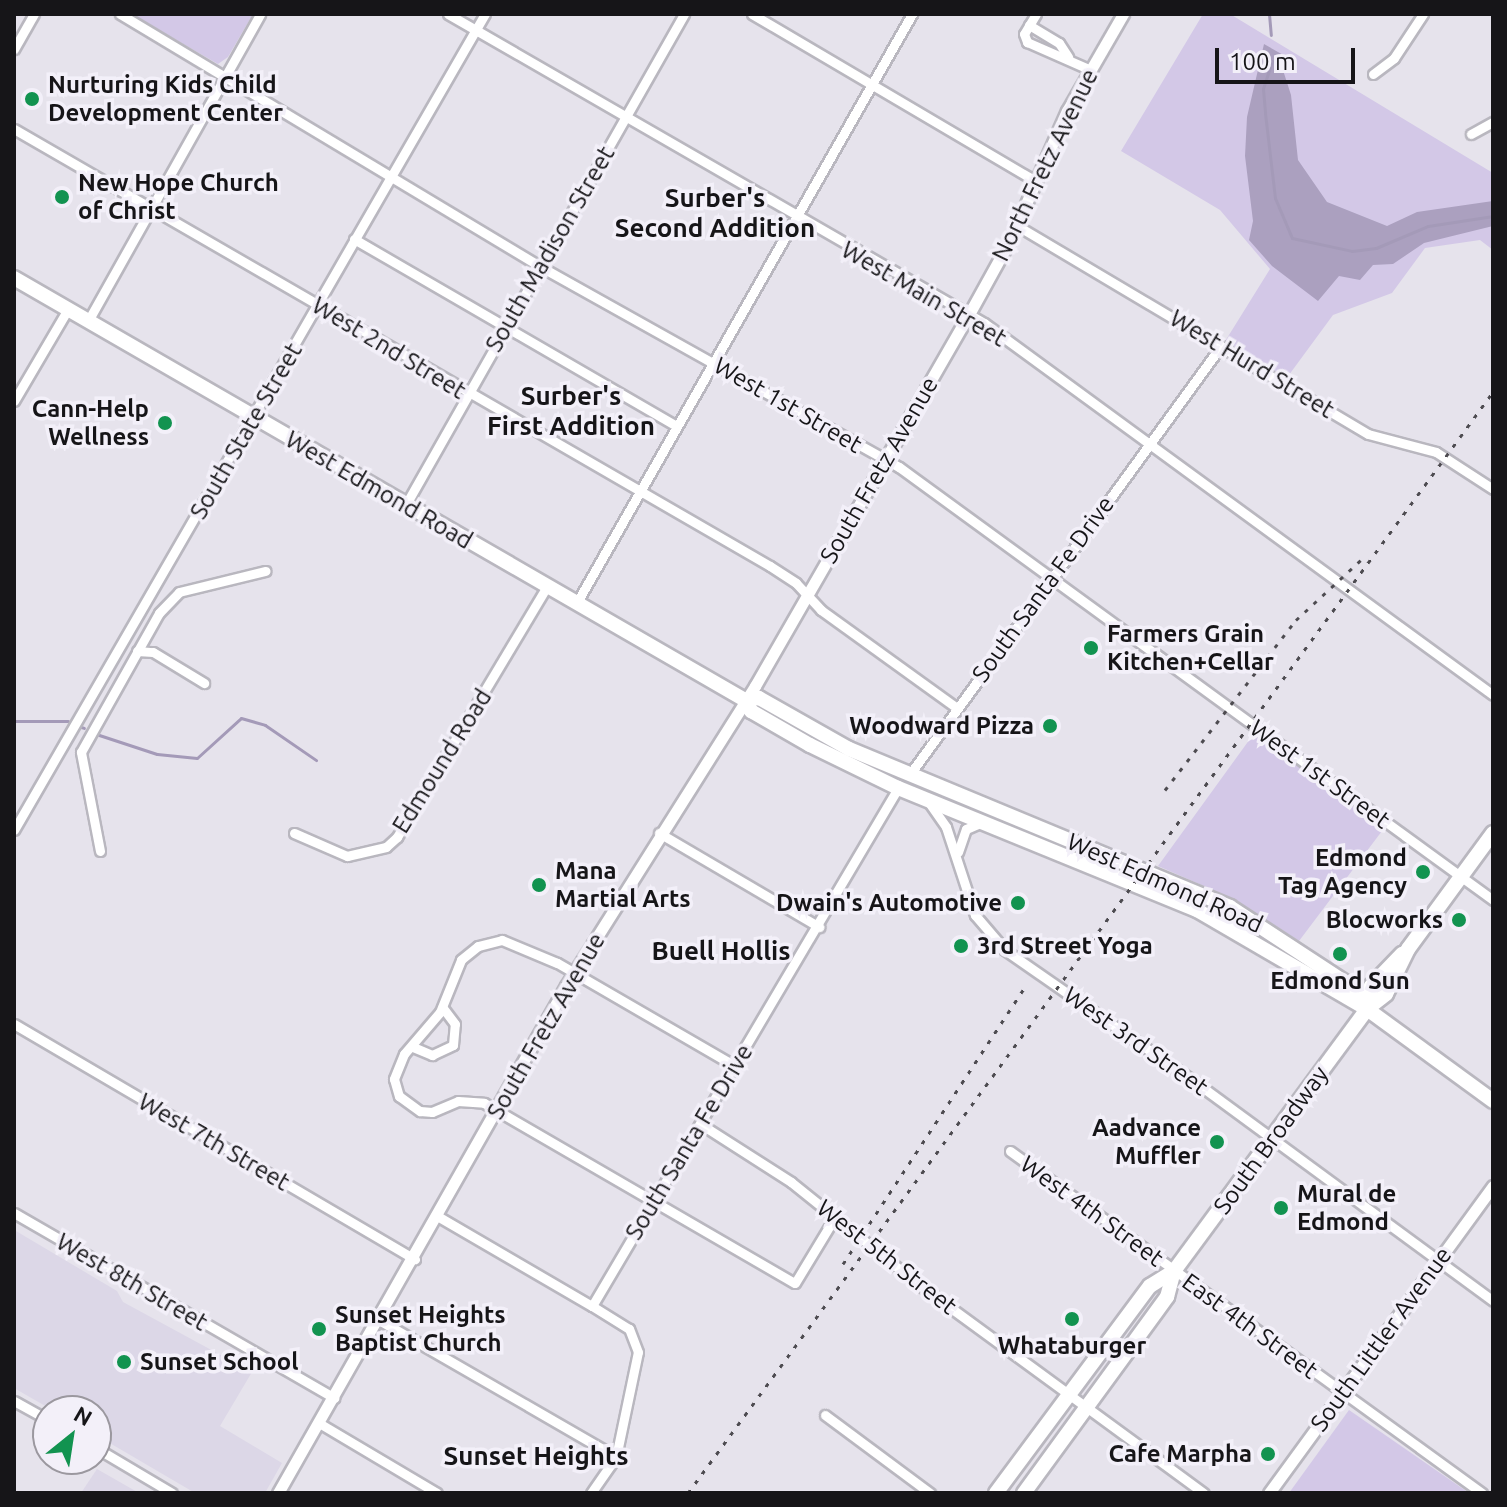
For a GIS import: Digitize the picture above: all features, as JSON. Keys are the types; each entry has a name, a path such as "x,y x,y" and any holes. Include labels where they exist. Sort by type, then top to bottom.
{"main road":[{"name":"West Edmond Road","path":"14,278 546,588 745,700 751,711 792,735 898,788 1197,910 1367,1009"},
{"name":"West Edmond Road","path":"745,700 759,698 849,749 1230,907 1354,988 1367,1009"},
{"name":"South Broadway","path":"996,1493 1150,1286 1174,1271 1367,1009 1386,994 1408,949 1493,833"},
{"path":"1367,1009 1493,1101"},
{"name":"South Broadway","path":"1024,1493 1167,1297 1174,1271"}],"street":[{"path":"14,49 34,14"},
{"name":"West 1st Street","path":"120,14 541,267 712,360 885,460 1051,577 1493,900"},
{"path":"88,321 260,14"},
{"name":"West Main Street","path":"448,14 794,218 968,316 1149,443 1493,695"},
{"name":"South State Street","path":"14,830 93,698 485,14"},
{"name":"South Madison Street","path":"405,506 684,14"},
{"path":"752,14 1034,180"},
{"path":"576,604 712,360 912,14"},
{"path":"1036,14 1029,25 1027,42 1068,57 1091,70"},
{"name":"North Fretz Avenue","path":"968,316 1016,225 1034,180 1123,14"},
{"path":"1373,74 1394,58 1423,14"},
{"path":"1029,25 1059,43 1068,57"},
{"path":"1471,134 1493,122"},
{"name":"West 2nd Street","path":"14,129 468,395 770,566 957,708"},
{"name":"West Hurd Street","path":"1016,225 1368,434 1436,452 1493,489"},
{"path":"354,239 675,425"},
{"path":"14,401 68,309"},
{"name":"South Fretz Avenue","path":"278,1493 415,1259 575,974 659,833 745,700 968,316"},
{"name":"South Santa Fe Drive","path":"910,774 1221,346"},
{"path":"100,851 80,761 84,744 137,651 179,592 265,571"},
{"name":"Edmound Road","path":"294,833 347,856 386,847 397,837 546,588"},
{"path":"137,651 153,652 204,683"},
{"path":"93,698 107,703"},
{"name":"South Santa Fe Drive","path":"592,1306 819,927 898,788"},
{"name":"West 3rd Street","path":"917,795 938,814 975,915 1005,950 1493,1301"},
{"path":"957,860 966,829 983,822"},
{"path":"659,833 819,927"},
{"path":"735,1066 514,942 488,942 461,960 442,1007 399,1062 394,1079 408,1107 432,1112 473,1099 497,1110 795,1283 835,1217"},
{"path":"413,1047 432,1055 453,1045 455,1024 442,1007"},
{"name":"West 7th Street","path":"14,1024 415,1259"},
{"name":"West 5th Street","path":"702,1125 754,1155 1204,1493"},
{"name":"West 4th Street","path":"1010,1151 1174,1271"},
{"name":"South Littler Avenue","path":"1269,1493 1493,1186"},
{"name":"West 8th Street","path":"14,1213 334,1398"},
{"path":"439,1217 629,1329 637,1343 616,1457 591,1493"},
{"name":"East 4th Street","path":"1174,1271 1482,1493"},
{"path":"379,1320 616,1457"},
{"path":"14,1401 32,1411"},
{"path":"825,1415 930,1493"},
{"path":"319,1423 437,1493"},
{"path":"112,1457 172,1493"}],"shaded area":[{"path":"131,14 253,14 228,57 218,64"},
{"path":"1203,14 1230,14 1493,173 1493,250 1480,240 1425,248 1392,293 1333,315 1286,379 1224,343 1270,269 1220,210 1121,151"},
{"path":"1264,44 1285,56 1282,67 1291,95 1298,160 1327,202 1387,226 1417,212 1493,201 1493,226 1424,243 1393,264 1373,265 1360,280 1339,276 1318,301 1272,266 1249,240 1253,221 1245,156 1247,117"},
{"path":"1255,732 1385,827 1299,941 1236,900 1158,866"},
{"name":"Sunset School","path":"16,1231 117,1291 123,1302 252,1372 220,1426 282,1463 265,1493 195,1493 112,1444 112,1395 32,1395 32,1398 14,1388"},
{"path":"1349,1410 1469,1493 1289,1493"},
{"path":"93,1475 108,1475 139,1493 81,1493"}],"waterway":[{"path":"1269,14 1271,35"},
{"path":"1272,61 1263,89 1265,113 1275,198 1292,238 1352,251 1376,248 1428,226 1493,216"},
{"path":"96,734 157,754 197,758 241,718 265,725 316,760"},
{"path":"14,721 68,721"}],"railway":[{"path":"688,1493 1493,392"},
{"path":"1165,790 1296,620 1364,557"},
{"path":"843,1264 1025,987"}],"place":[{"name":"Nurturing Kids Child Development Center","path":"32,99"},
{"name":"New Hope Church of Christ","path":"62,197"},
{"name":"Cann-Help Wellness","path":"165,423"},
{"name":"Farmers Grain Kitchen+Cellar","path":"1091,648"},
{"name":"Woodward Pizza","path":"1050,726"},
{"name":"Edmond Tag Agency","path":"1423,872"},
{"name":"Mana Martial Arts","path":"539,885"},
{"name":"Dwain's Automotive","path":"1018,903"},
{"name":"Blocworks","path":"1459,920"},
{"name":"3rd Street Yoga","path":"961,946"},
{"name":"Edmond Sun","path":"1340,954"},
{"name":"Aadvance Muffler","path":"1217,1142"},
{"name":"Mural de Edmond","path":"1281,1208"},
{"name":"Whataburger","path":"1072,1319"},
{"name":"Sunset Heights Baptist Church","path":"319,1329"},
{"name":"Sunset School","path":"124,1362"},
{"name":"Cafe Marpha","path":"1268,1454"}],"district":[{"name":"Surber's Second Addition","path":"715,213"},
{"name":"Surber's First Addition","path":"571,411"},
{"name":"Buell Hollis","path":"721,951"},
{"name":"Sunset Heights","path":"536,1456"}]}
